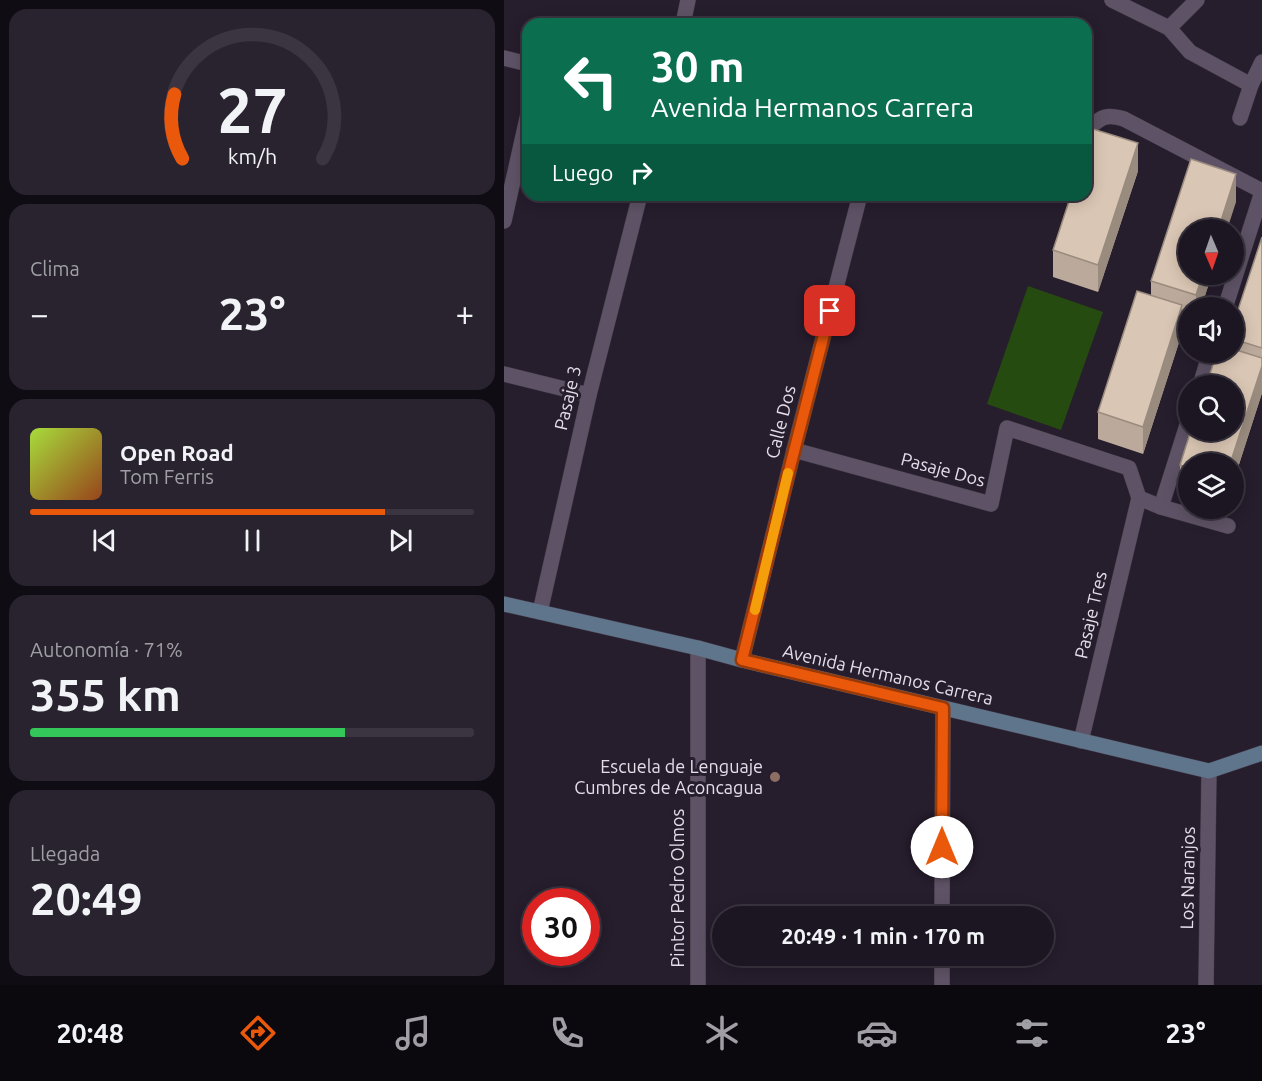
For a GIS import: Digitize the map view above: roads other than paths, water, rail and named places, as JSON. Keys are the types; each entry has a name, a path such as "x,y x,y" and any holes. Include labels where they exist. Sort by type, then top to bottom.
{"street":[{"path":"684,18 688,0"},
{"path":"1112,0 1169,28 1190,52 1251,86"},
{"path":"1169,28 1197,0"},
{"path":"504,58 522,62"},
{"path":"1240,118 1262,62"},
{"path":"1092,125 1103,117 1115,116 1124,119 1262,192 1229,297"},
{"path":"504,221 522,141"},
{"name":"Pasaje 3","path":"540,612 589,395 638,201"},
{"name":"Calle Dos","path":"742,660 858,201"},
{"path":"504,374 589,395"},
{"name":"Pasaje Dos","path":"794,450 991,504 1007,428 1129,468 1138,498"},
{"path":"1161,507 1182,441"},
{"path":"1138,498 1228,526"},
{"name":"Pasaje Tres","path":"1081,741 1138,498"},
{"name":"Avenida Hermanos Carrera","path":"504,604 698,648 1209,771"},
{"name":"Pintor Pedro Olmos","path":"698,648 698,985"},
{"path":"942,906 943,708"},
{"path":"1209,771 1262,753"},
{"name":"Los Naranjos","path":"1206,985 1209,771"},
{"path":"942,966 942,985"}],"place":[{"name":"Escuela de Lenguaje Cumbres de Aconcagua","path":"775,777"}]}
